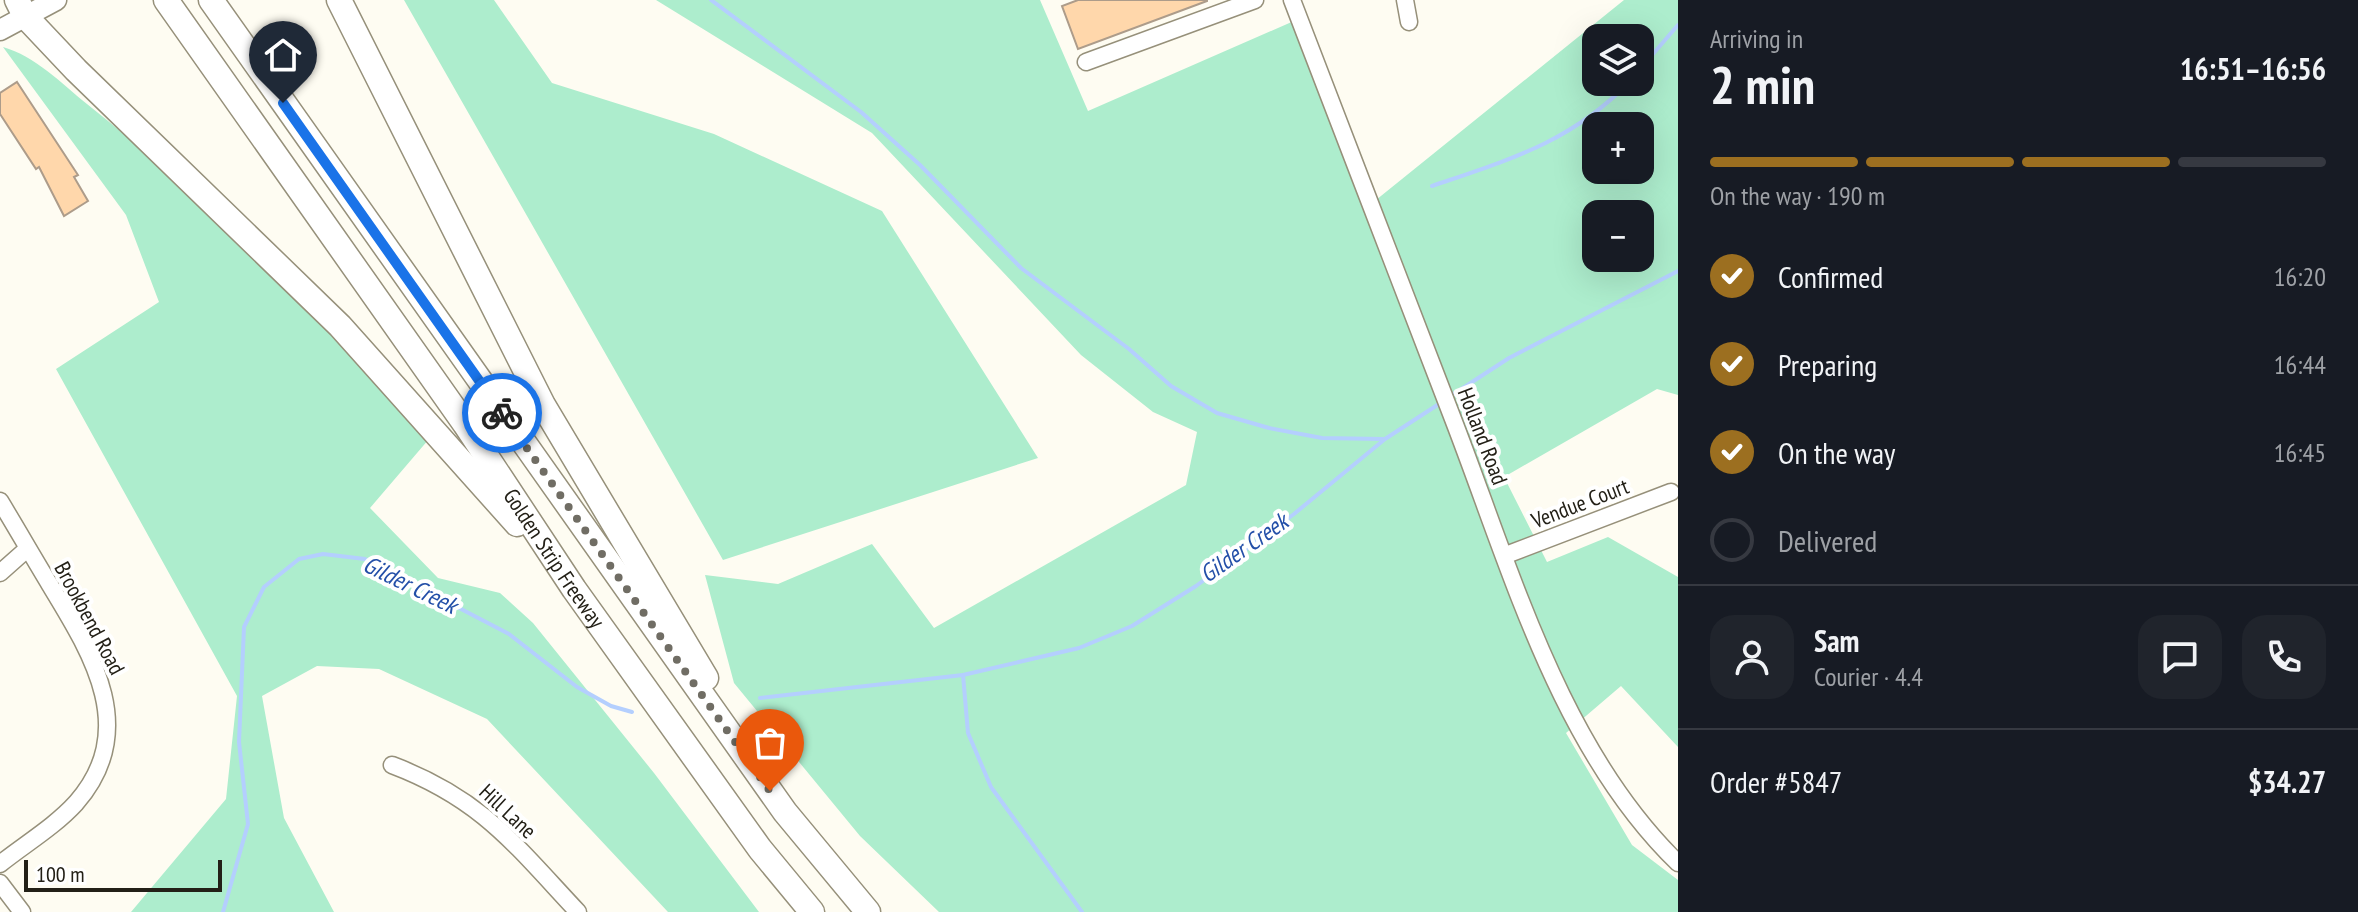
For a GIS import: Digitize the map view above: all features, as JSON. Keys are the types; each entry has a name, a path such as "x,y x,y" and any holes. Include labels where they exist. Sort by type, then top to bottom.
{"highway":[{"name":"Golden Strip Freeway","path":"166,0 465,424 574,589 760,849 812,912"},
{"name":"Golden Strip Freeway","path":"211,0 770,791 868,912"},
{"path":"339,0 543,405 694,655 770,791"},
{"path":"21,8 340,326 574,589"}],"main road":[{"path":"0,30 21,8 56,0"}],"street":[{"path":"1086,62 1255,0"},
{"name":"Holland Road","path":"1292,0 1506,555 1547,670 1587,743 1639,822 1678,863"},
{"path":"1405,0 1409,22"},
{"name":"Vendue Court","path":"1506,555 1671,492"},
{"name":"Brookbend Road","path":"0,501 95,668 106,703 106,740 97,771 75,803 0,864"},
{"path":"0,573 27,549"},
{"name":"Hill Lane","path":"392,765 441,785 485,814 578,912"},
{"path":"0,883 22,912"}],"green space":[{"path":"404,0 494,0 552,83 714,134 882,211 1038,458 723,560"},
{"path":"656,0 1040,0 1088,111 1303,17 1371,204 1582,34 1582,96 1654,96 1654,24 1594,24 1624,0 1678,0 1678,395 1657,389 1504,477 1547,562 1608,537 1678,577 1678,747 1621,686 1566,733 1632,845 1678,880 1678,912 939,912 860,836 734,683 705,575 778,584 872,544 934,628 1186,485 1197,432 1153,412 1081,355 872,133"},
{"path":"3,47 47,71 178,182 264,265 429,439 370,508 438,578 500,593 533,623 654,773 759,912 668,912 487,719 379,669 317,666 262,696 284,818 334,912 131,912 226,799 237,696 56,369 159,302 126,215"}],"building":[{"path":"1078,0 1207,1 1078,49 1062,6"},
{"path":"17,82 78,175 74,177 88,201 64,216 39,167 36,169 0,114 0,93"}],"waterway":[{"path":"711,0 861,112 920,165 1021,268 1129,349 1171,386 1217,413 1269,428 1322,438 1383,439"},
{"path":"1654,53 1678,25"},
{"path":"1432,186 1538,147 1585,120 1614,96"},
{"name":"Gilder Creek","path":"1449,397 1509,358 1678,271"},
{"name":"Gilder Creek","path":"760,698 963,675 1079,648 1132,626 1196,586 1294,514 1385,439 1442,402"},
{"name":"Gilder Creek","path":"223,912 248,824 239,742 244,627 264,587 299,559 323,554 365,559 509,634 577,687 611,706 632,712"},
{"path":"963,675 968,733 991,787 1082,912"}],"way so far":[{"path":"502,413 770,791"}],"route":[{"path":"283,103 502,413"}]}
